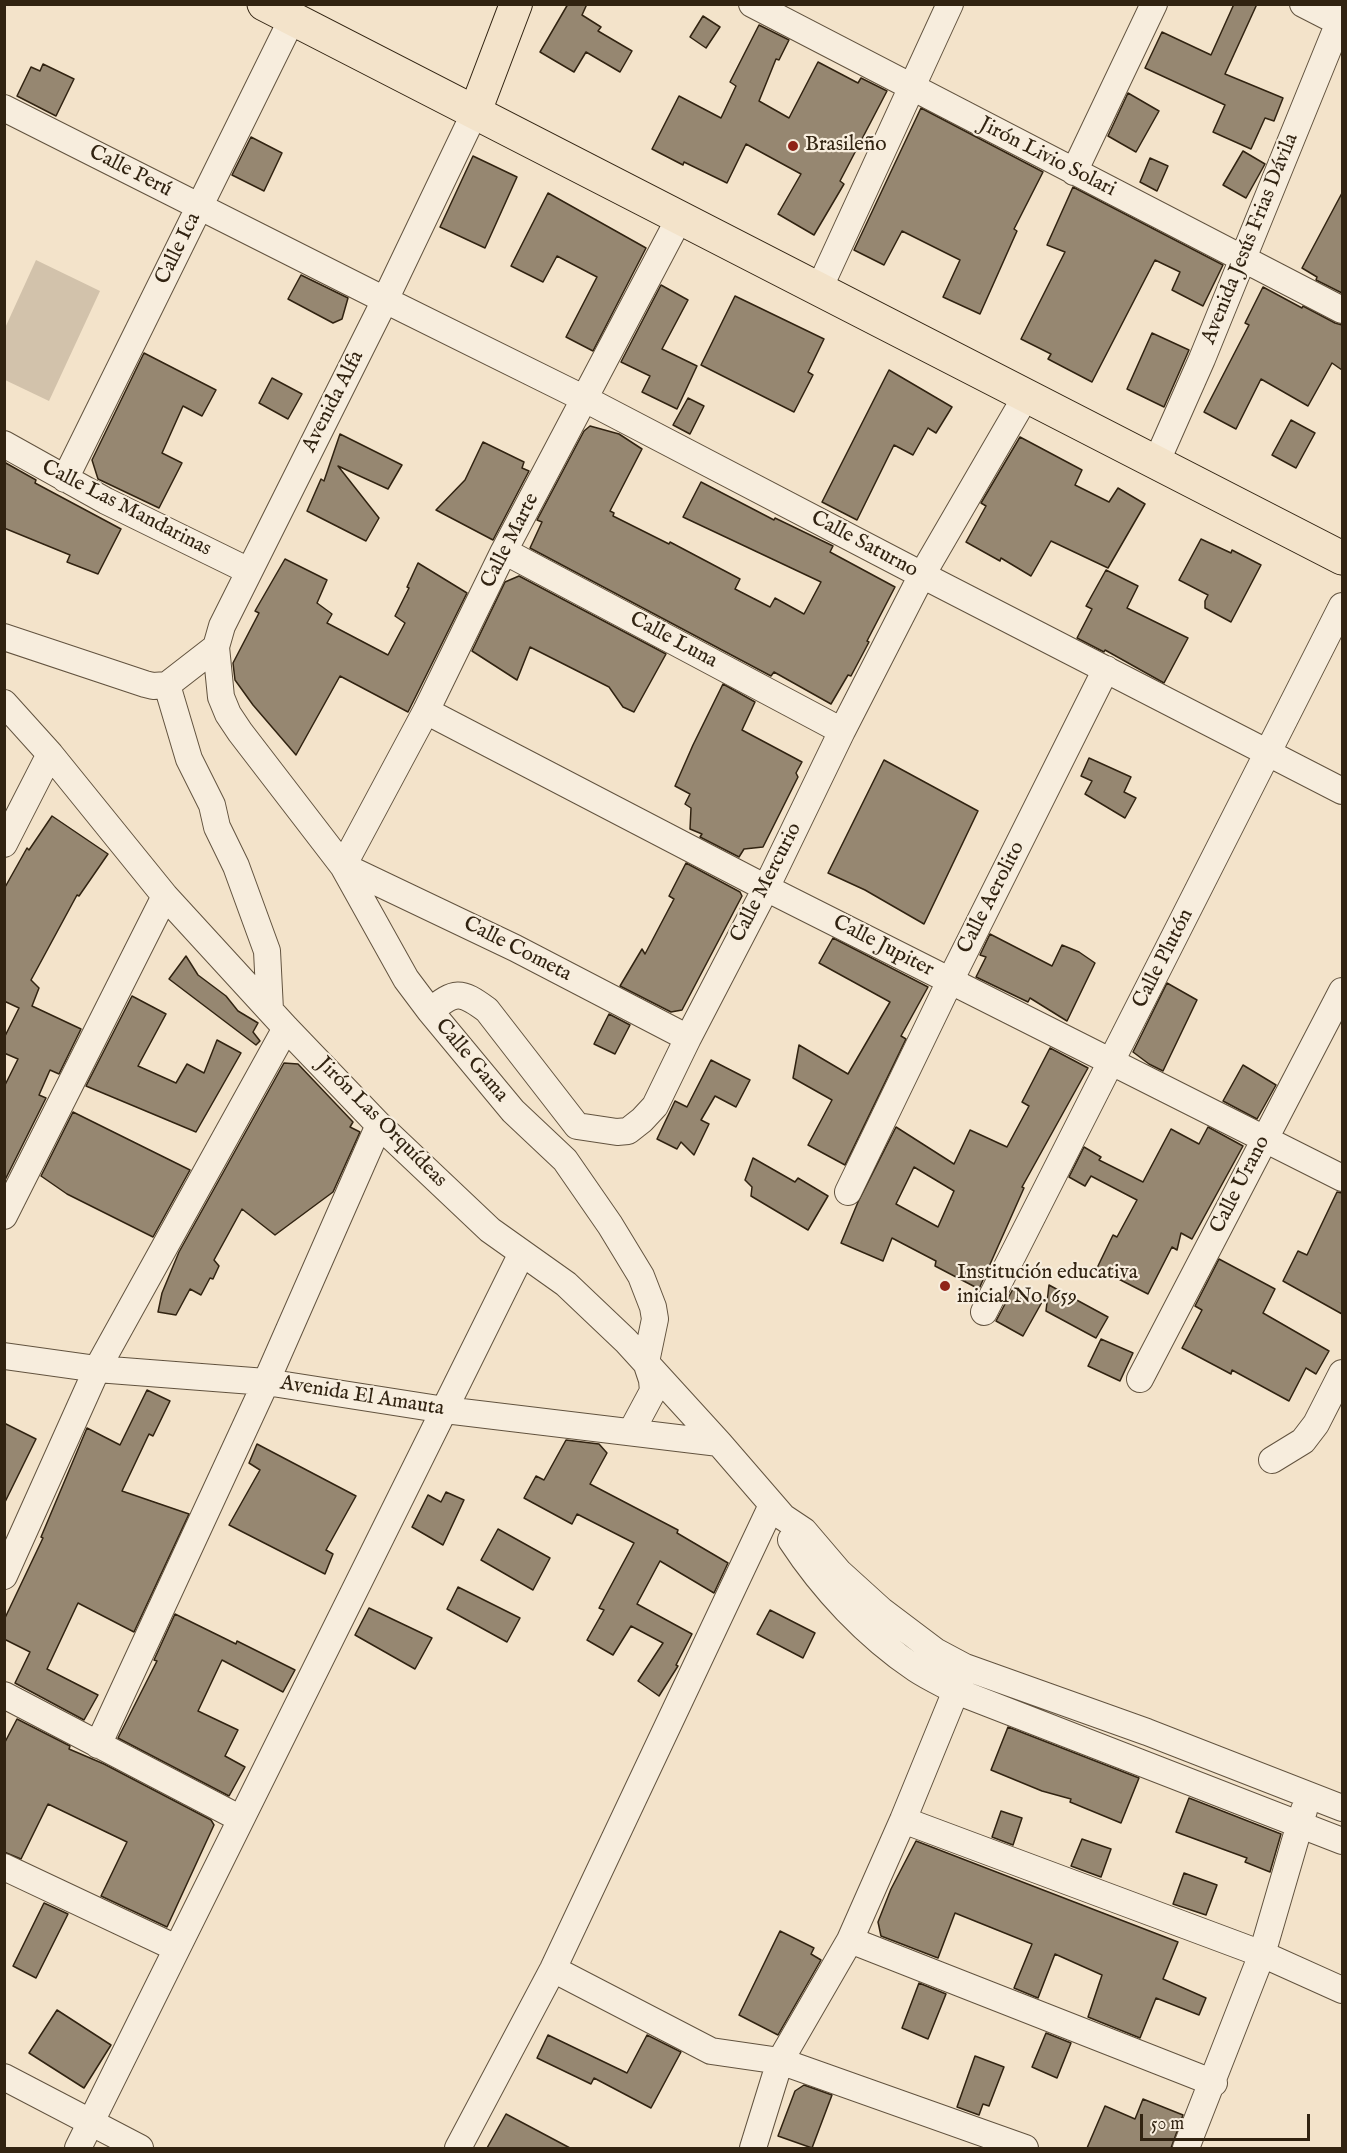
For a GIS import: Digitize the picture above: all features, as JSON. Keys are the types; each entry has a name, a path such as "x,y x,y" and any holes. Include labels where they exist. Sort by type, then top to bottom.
{"highway":[{"path":"278,12 1342,558"}],"main road":[{"path":"475,112 516,4"}],"street":[{"name":"Jirón Livio Solari","path":"753,4 1342,310"},
{"path":"819,289 950,4"},
{"path":"1074,172 1154,4"},
{"path":"1303,4 1342,20"},
{"name":"Calle Ica","path":"65,479 200,207 278,12"},
{"name":"Avenida Jesús Frias Dávila","path":"1156,463 1342,20"},
{"name":"Calle Perú","path":"4,108 385,300"},
{"name":"Avenida Alfa","path":"221,697 216,647 222,626 385,300 475,112"},
{"name":"Calle Marte","path":"343,866 426,711 504,551 680,217"},
{"name":"Calle Saturno","path":"385,300 585,399 1342,791"},
{"name":"Calle Mercurio","path":"430,1011 449,996 462,996 474,1000 487,1010 577,1126 617,1132 628,1131 642,1120 655,1106 922,575 1026,396"},
{"name":"Calle Las Mandarinas","path":"4,444 65,479 249,572"},
{"name":"Calle Luna","path":"504,551 842,731"},
{"name":"Calle Plutón","path":"984,1312 1342,606"},
{"path":"4,637 153,686 168,685 216,647"},
{"name":"Calle Aerolito","path":"848,1192 950,981 1106,669"},
{"path":"4,1576 97,1369 278,1019 267,951 236,867 217,827 212,806 189,759 168,685"},
{"name":"Calle Gama","path":"221,697 228,714 240,732 343,866 406,979 513,1111 565,1160 641,1276 653,1307 655,1319 646,1362 653,1391 631,1432"},
{"name":"Jirón Las Orquídeas","path":"4,703 50,754 165,896 379,1125 490,1230 566,1284 646,1362 778,1511"},
{"name":"Calle Jupiter","path":"426,711 766,888 1342,1178"},
{"path":"4,844 50,754"},
{"name":"Calle Cometa","path":"343,866 515,948 688,1038"},
{"path":"4,1216 165,896"},
{"name":"Calle Urano","path":"1140,1379 1342,991"},
{"path":"98,1745 266,1382 379,1125"},
{"path":"78,2148 522,1253"},
{"name":"Avenida El Amauta","path":"4,1356 97,1369 266,1382 445,1410 719,1443"},
{"path":"1272,1460 1303,1441 1316,1424 1342,1373"},
{"path":"778,1511 804,1531 839,1572 882,1611 935,1651 965,1667 1136,1728 1342,1808"},
{"path":"778,1511 790,1539 798,1550 861,1625 918,1671 956,1691 1342,1841"},
{"path":"458,2148 553,1969 778,1511"},
{"path":"753,2148 780,2061 850,1940 903,1820 965,1667"},
{"path":"4,1695 241,1820"},
{"path":"1186,2148 1214,2083 1262,1954 1301,1825 1307,1795"},
{"path":"903,1820 1262,1954 1342,1990"},
{"path":"4,1867 176,1948"},
{"path":"850,1940 1214,2083"},
{"path":"553,1969 711,2051 780,2061 1025,2148"},
{"path":"4,2077 140,2148"}],"shaded area":[{"path":"36,260 100,291 49,401 5,380 5,328"}],"building":[{"path":"568,4 587,4 582,15 601,27 598,31 632,51 620,72 586,52 574,72 540,52"},
{"path":"1234,4 1257,4 1225,74 1283,98 1274,121 1265,118 1251,149 1213,132 1225,105 1145,68 1162,32 1211,55"},
{"path":"703,16 720,27 706,48 690,37"},
{"path":"759,25 789,40 779,60 776,59 759,101 789,118 818,62 858,83 861,78 887,91 840,181 844,184 814,235 778,214 801,174 746,144 727,183 652,149 679,96 721,118 736,86 730,82"},
{"path":"43,64 74,79 56,116 17,96 31,67 40,71"},
{"path":"1128,93 1159,111 1136,152 1108,136"},
{"path":"921,108 1043,172 1014,229 1017,231 980,314 943,297 960,260 902,231 884,265 854,250"},
{"path":"251,137 282,153 264,191 232,175"},
{"path":"1243,151 1265,164 1246,198 1223,185"},
{"path":"473,156 517,177 485,248 440,227"},
{"path":"1150,158 1168,166 1157,191 1140,182"},
{"path":"1073,187 1223,265 1203,306 1172,290 1180,272 1155,260 1092,382 1048,359 1051,354 1021,339 1065,252 1047,245"},
{"path":"548,193 646,248 593,351 566,337 597,277 557,256 543,282 511,266"},
{"path":"1342,193 1342,293 1316,280 1317,277 1302,268"},
{"path":"301,275 348,298 342,319 333,323 288,299"},
{"path":"661,285 688,300 662,349 697,366 677,409 642,392 650,376 621,362"},
{"path":"1263,287 1302,308 1303,306 1342,325 1342,370 1332,363 1308,406 1261,379 1236,429 1204,412 1249,325 1245,323"},
{"path":"735,296 824,339 808,372 813,375 794,412 701,365"},
{"path":"1152,333 1189,350 1164,407 1127,389"},
{"path":"144,353 216,390 202,416 183,406 162,453 182,463 159,508 98,479 92,460"},
{"path":"889,370 952,407 936,433 928,428 913,455 894,445 857,520 822,502"},
{"path":"272,378 302,394 288,419 259,403"},
{"path":"688,398 704,406 690,434 673,425"},
{"path":"1291,420 1315,433 1296,468 1272,455"},
{"path":"590,426 619,434 642,449 610,511 614,513 613,516 669,544 670,542 740,579 735,589 770,607 775,598 804,614 821,582 683,517 701,482 774,520 775,518 833,546 830,552 895,587 851,676 848,675 831,704 774,672 771,676 530,548 542,522 537,520 584,431"},
{"path":"340,434 402,465 388,489 338,466 379,518 366,541 307,511 321,479 324,481"},
{"path":"1020,437 1082,470 1075,485 1109,502 1118,488 1145,504 1108,568 1051,541 1031,576 1001,558 1000,561 966,542 986,506 981,503"},
{"path":"483,442 524,462 522,468 529,471 493,540 436,510 465,480"},
{"path":"4,462 36,480 35,483 121,529 98,574 67,562 70,555 4,528"},
{"path":"1201,539 1231,553 1232,550 1261,565 1231,622 1205,608 1208,595 1179,580"},
{"path":"285,559 327,580 317,603 332,614 327,623 388,655 405,623 395,616 418,563 467,593 408,712 340,676 296,755 253,705 235,680 233,663 259,613 255,611"},
{"path":"1106,570 1138,586 1127,608 1188,638 1164,683 1105,650 1104,652 1077,638 1092,609 1086,606"},
{"path":"519,576 666,654 634,712 623,707 609,687 530,647 517,680 472,651 505,582"},
{"path":"723,684 755,702 742,730 802,762 796,773 798,777 763,847 744,849 739,857 700,837 702,834 690,829 691,808 685,804 690,794 675,786"},
{"path":"1089,758 1131,777 1124,792 1136,798 1125,818 1085,794 1092,781 1081,776"},
{"path":"884,760 978,811 924,924 865,890 828,873"},
{"path":"52,816 108,854 79,896 77,895 31,980 39,988 32,1006 81,1029 59,1074 50,1070 39,1095 46,1098 4,1182 4,1087 18,1059 4,1053 4,1038 19,1008 4,1001 4,889 27,848 29,850"},
{"path":"686,863 740,892 742,896 682,1010 671,1012 620,986 642,949 645,954 674,899 669,896"},
{"path":"990,934 1052,966 1062,945 1079,952 1095,963 1067,1021 1030,998 1028,1002 976,977 986,957 980,955"},
{"path":"833,938 928,987 901,1036 906,1039 845,1165 808,1145 832,1100 793,1078 799,1045 848,1074 890,1002 819,963"},
{"path":"186,956 198,975 226,996 238,1011 258,1023 253,1032 260,1041 256,1045 169,979"},
{"path":"1167,983 1197,1000 1163,1071 1133,1052"},
{"path":"132,996 166,1014 138,1066 176,1083 187,1064 204,1073 217,1040 241,1053 196,1132 86,1086"},
{"path":"609,1014 630,1025 615,1054 594,1044"},
{"path":"1050,1048 1088,1068 1022,1187 1024,1188 979,1289 935,1266 936,1261 892,1238 883,1261 841,1243 858,1202 896,1127 954,1164 970,1130 1007,1147 1029,1106 1022,1102","holes":["914,1167 954,1191 938,1227 896,1204"]},
{"path":"711,1060 750,1080 736,1107 715,1096 701,1120 709,1124 694,1155 681,1142 677,1149 657,1139 675,1101 687,1107"},
{"path":"284,1063 298,1064 353,1122 350,1127 360,1132 333,1192 275,1235 242,1209 214,1260 219,1266 213,1279 210,1278 201,1295 190,1289 176,1315 158,1312 162,1293 179,1252"},
{"path":"1243,1065 1276,1085 1257,1119 1223,1101"},
{"path":"73,1112 190,1170 153,1237 67,1194 41,1176"},
{"path":"1208,1127 1243,1146 1192,1239 1181,1233 1177,1250 1172,1247 1148,1294 1097,1268 1113,1235 1117,1237 1137,1200 1091,1176 1085,1186 1069,1177 1084,1147 1101,1157 1099,1160 1143,1182 1171,1129 1199,1144"},
{"path":"753,1158 795,1182 798,1178 828,1196 808,1230 751,1196 752,1187 745,1180"},
{"path":"1337,1192 1342,1193 1342,1314 1283,1281 1298,1251 1307,1255"},
{"path":"1219,1259 1275,1289 1263,1313 1329,1351 1316,1374 1306,1368 1289,1401 1232,1370 1231,1374 1182,1348 1202,1310 1195,1306"},
{"path":"1049,1285 1108,1317 1096,1338 1046,1311"},
{"path":"1014,1287 1042,1302 1023,1336 996,1321"},
{"path":"1101,1339 1133,1353 1120,1381 1088,1366"},
{"path":"147,1390 170,1401 153,1436 149,1434 122,1491 189,1514 134,1632 78,1603 47,1669 98,1695 84,1720 15,1683 30,1652 4,1639 4,1620 43,1538 41,1537 87,1428 120,1445"},
{"path":"4,1423 36,1439 4,1504"},
{"path":"566,1440 599,1444 607,1453 590,1484 678,1530 677,1533 728,1563 714,1593 660,1561 637,1604 692,1634 676,1665 678,1666 659,1696 638,1681 663,1643 631,1626 613,1655 587,1640 604,1610 599,1608 634,1543 577,1514 572,1524 524,1498 536,1476 544,1480"},
{"path":"257,1444 356,1496 326,1550 333,1554 325,1574 229,1525 260,1470 249,1463"},
{"path":"446,1492 464,1500 443,1545 412,1527 428,1495 441,1502"},
{"path":"498,1529 550,1558 533,1590 481,1560"},
{"path":"458,1587 520,1618 507,1642 447,1609"},
{"path":"369,1608 432,1638 415,1669 355,1635"},
{"path":"770,1610 815,1633 803,1658 757,1634"},
{"path":"175,1614 295,1670 283,1692 222,1660 198,1711 238,1730 225,1756 245,1767 229,1796 118,1738 157,1661 154,1660"},
{"path":"17,1719 70,1746 69,1749 104,1764 211,1820 214,1825 167,1927 101,1896 127,1842 48,1804 21,1859 4,1852 4,1744"},
{"path":"1008,1727 1139,1778 1121,1823 1070,1802 1071,1799 1042,1791 991,1770"},
{"path":"1189,1798 1281,1834 1270,1872 1245,1862 1247,1858 1176,1832"},
{"path":"1001,1811 1022,1818 1013,1845 992,1837"},
{"path":"1082,1839 1111,1849 1101,1877 1071,1866"},
{"path":"916,1841 1178,1942 1163,1979 1206,1998 1199,2015 1156,1998 1140,2038 1088,2017 1102,1975 1055,1954 1038,1998 1014,1988 1032,1944 955,1913 938,1958 881,1936 878,1922 891,1889"},
{"path":"1184,1873 1217,1885 1206,1915 1173,1904"},
{"path":"44,1903 68,1914 36,1978 13,1966"},
{"path":"780,1931 814,1948 811,1954 821,1960 778,2035 739,2015"},
{"path":"919,1983 946,1994 928,2039 902,2028"},
{"path":"57,2010 111,2045 84,2088 29,2053"},
{"path":"1046,2033 1071,2043 1057,2078 1032,2067"},
{"path":"548,2035 627,2073 647,2035 681,2052 651,2108 594,2078 591,2084 537,2058"},
{"path":"975,2056 1004,2067 989,2106 983,2104 979,2115 957,2107"},
{"path":"804,2085 832,2095 812,2148 778,2136 795,2091"},
{"path":"1143,2099 1183,2115 1171,2148 1087,2148 1105,2106 1135,2119"},
{"path":"506,2114 570,2148 487,2148"}],"place":[{"name":"Brasileño","path":"793,146"},
{"name":"Institución educativa inicial No. 659","path":"945,1286"}]}
